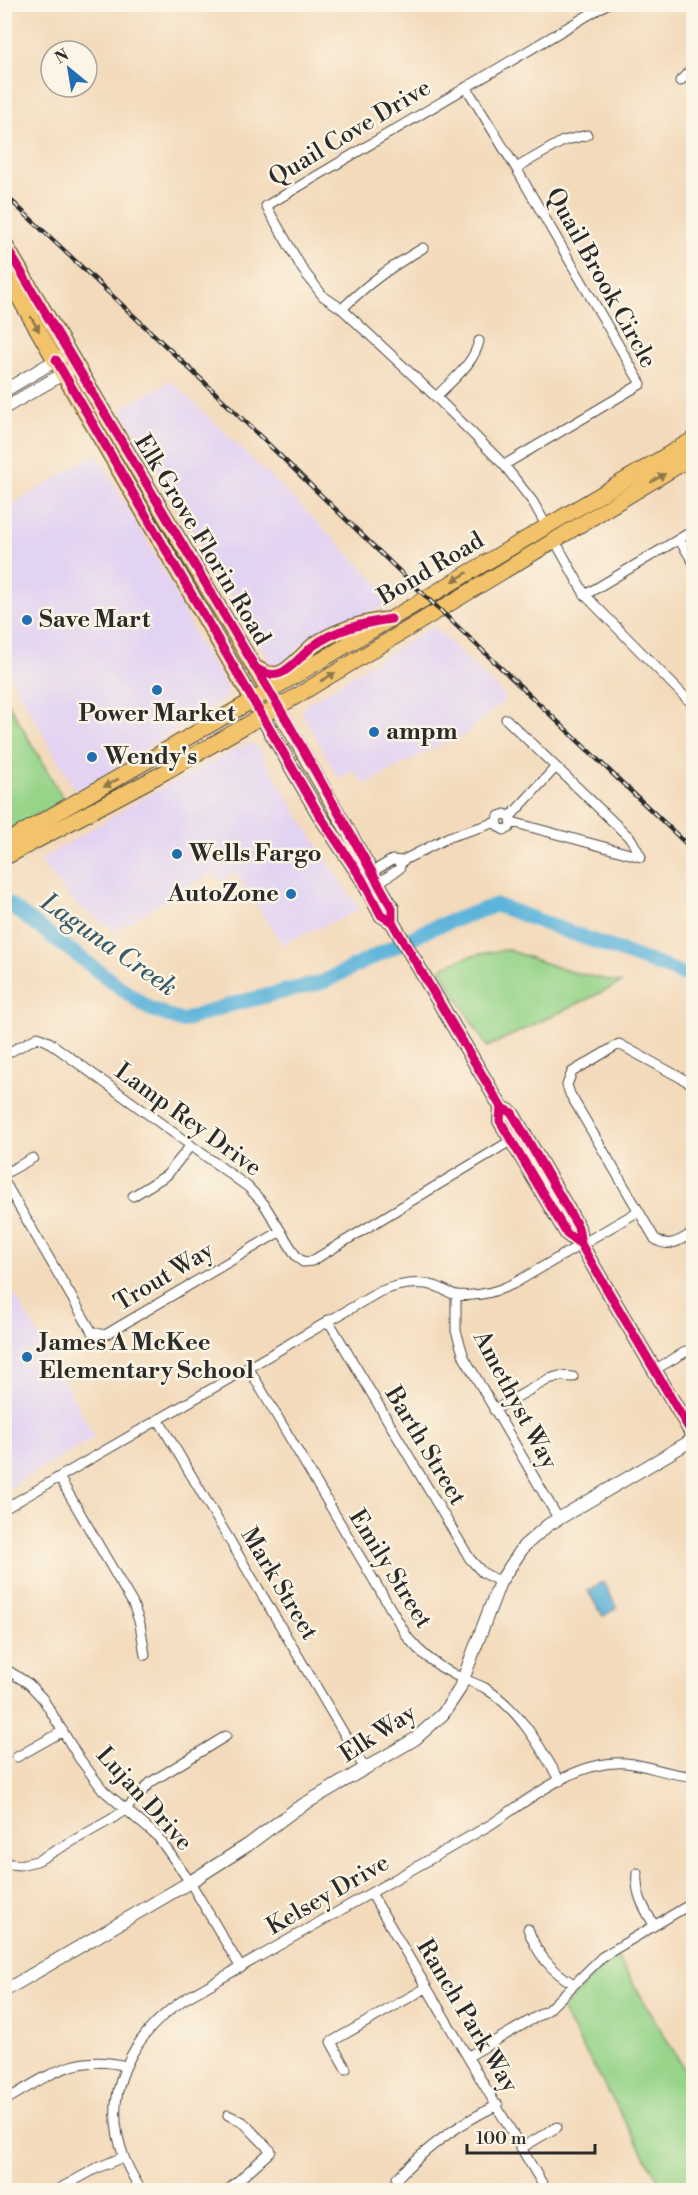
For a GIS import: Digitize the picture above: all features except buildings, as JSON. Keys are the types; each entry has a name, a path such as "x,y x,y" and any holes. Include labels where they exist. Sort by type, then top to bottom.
{"main road":[{"name":"Elk Grove Florin Road","path":"4,243 105,445 261,716 362,879 381,915 392,922 501,1107 512,1113 578,1227 581,1244 693,1438"},
{"name":"Elk Grove Florin Road","path":"4,272 145,483 278,706 392,908 392,922"},
{"name":"Bond Road","path":"5,853 74,803 269,692 693,439"},
{"path":"105,445 124,462 136,480 145,483"},
{"name":"Bond Road","path":"5,853 165,772 474,590 693,456"},
{"path":"555,541 554,533 557,529 623,488 631,476"},
{"path":"144,511 150,510 160,524 172,529"},
{"path":"474,590 486,576 537,540 546,525"},
{"path":"254,667 266,674 279,674 315,645 334,634 365,622 392,619"},
{"path":"345,854 356,859 371,885 375,878"},
{"name":"Elk Grove Florin Road","path":"501,1107 500,1121 567,1234 581,1244"}],"street":[{"name":"Quail Cove Drive","path":"546,525 533,502 504,465 436,397 342,309 323,296 311,282 266,206 607,4"},
{"path":"680,81 693,67"},
{"name":"Quail Brook Circle","path":"466,87 516,168 641,384 504,465"},
{"path":"516,168 563,141 587,135"},
{"path":"342,309 380,274 423,248"},
{"path":"436,397 471,361 479,341"},
{"path":"4,391 66,364"},
{"path":"4,408 66,364"},
{"path":"585,595 693,530"},
{"path":"679,539 693,563"},
{"path":"555,541 585,595 693,706"},
{"path":"375,878 399,869 402,861 449,837 497,822 502,815 511,820 640,857 631,839 506,719"},
{"path":"511,820 555,768"},
{"name":"Lamp Rey Drive","path":"4,1055 38,1037 48,1042 255,1193 296,1256 303,1262 312,1262 512,1140"},
{"path":"693,1085 619,1044 576,1070 569,1076 567,1085 570,1094 655,1239 664,1244 673,1244 693,1232"},
{"path":"133,1196 167,1175 191,1145"},
{"path":"4,1174 33,1158"},
{"name":"Trout Way","path":"4,1181 92,1332 105,1335 281,1231"},
{"path":"4,1509 379,1292 397,1286 416,1284 434,1286 456,1295 488,1293 506,1287 639,1211"},
{"name":"Amethyst Way","path":"456,1295 454,1322 460,1349 558,1518"},
{"name":"Barth Street","path":"328,1320 470,1559 482,1572 500,1582"},
{"path":"654,1370 693,1347"},
{"name":"Emily Street","path":"248,1367 403,1631 415,1647 444,1670 484,1688 511,1708 532,1734 560,1781"},
{"path":"495,1410 549,1378 573,1377"},
{"name":"Mark Street","path":"158,1419 364,1769"},
{"name":"Elk Way","path":"4,1992 190,1882 239,1851 296,1809 415,1739 430,1727 449,1706 464,1679 500,1582 524,1546 539,1531 558,1518 693,1438"},
{"path":"59,1477 133,1604 140,1624 145,1655"},
{"name":"Lujan Drive","path":"4,1668 37,1691 90,1774 103,1790 158,1837 190,1882 241,1968"},
{"path":"17,1757 63,1731"},
{"path":"4,1863 19,1865 37,1862 125,1810 151,1782 226,1737"},
{"name":"Kelsey Drive","path":"141,2190 123,2157 118,2137 116,2116 120,2084 126,2066 146,2032 167,2011 490,1825 513,1808 586,1768 613,1763 631,1764 676,1775 693,1776"},
{"path":"637,1873 637,1892 654,1925"},
{"name":"Ranch Park Way","path":"371,1893 523,2147 546,2190"},
{"path":"469,2056 548,2010 602,1956 693,1902"},
{"path":"528,1929 535,1948 547,1964 574,1984"},
{"path":"346,2069 331,2042 426,1988"},
{"path":"4,2101 73,2064 104,2061 126,2066"},
{"path":"398,2190 398,2178 432,2144 464,2122 498,2105"},
{"path":"228,2115 243,2122 271,2151 228,2190"},
{"path":"523,2147 557,2127"},
{"path":"57,2190 123,2157"}],"shaded area":[{"path":"171,381 380,585 390,604 326,631 303,645 279,665 271,666 121,409"},
{"path":"97,453 172,586 198,642 228,689 226,699 77,794 5,667 4,510"},
{"path":"433,626 507,698 465,735 442,744 365,784 353,770 339,779 302,713 303,708 309,702"},
{"path":"252,743 257,746 360,910 282,944 236,873 221,882 213,872 115,931 73,902 43,865 41,859 152,793"},
{"name":"James A McKee Elementary School","path":"5,1277 95,1437 4,1490"}],"green space":[{"path":"5,698 64,800 4,833"},
{"path":"508,950 568,971 621,983 487,1047 440,969 472,956"},
{"path":"618,1958 693,2084 693,2190 664,2190 561,2009 595,1974"}],"water":[{"path":"603,1582 617,1608 603,1616 588,1591"}],"waterway":[{"name":"Laguna Creek","path":"4,901 148,1008 182,1021 229,1005 323,982 432,928 496,905 694,978"}],"railway":[{"path":"4,194 694,851"}],"cycle path":[{"path":"4,243 287,721 392,908 392,922"},
{"path":"56,360 320,816 362,879 381,915 392,922 501,1107 512,1113 578,1227 581,1244 588,1257 694,1437"},
{"path":"254,667 270,674 281,673 313,646 331,635 361,625 391,619"},
{"path":"501,1107 500,1121 567,1234 581,1244"}],"place":[{"name":"Save Mart","path":"27,620"},
{"name":"Power Market","path":"157,690"},
{"name":"ampm","path":"374,732"},
{"name":"Wendy's","path":"92,757"},
{"name":"Wells Fargo","path":"177,854"},
{"name":"AutoZone","path":"291,894"},
{"name":"James A McKee Elementary School","path":"27,1357"}]}
